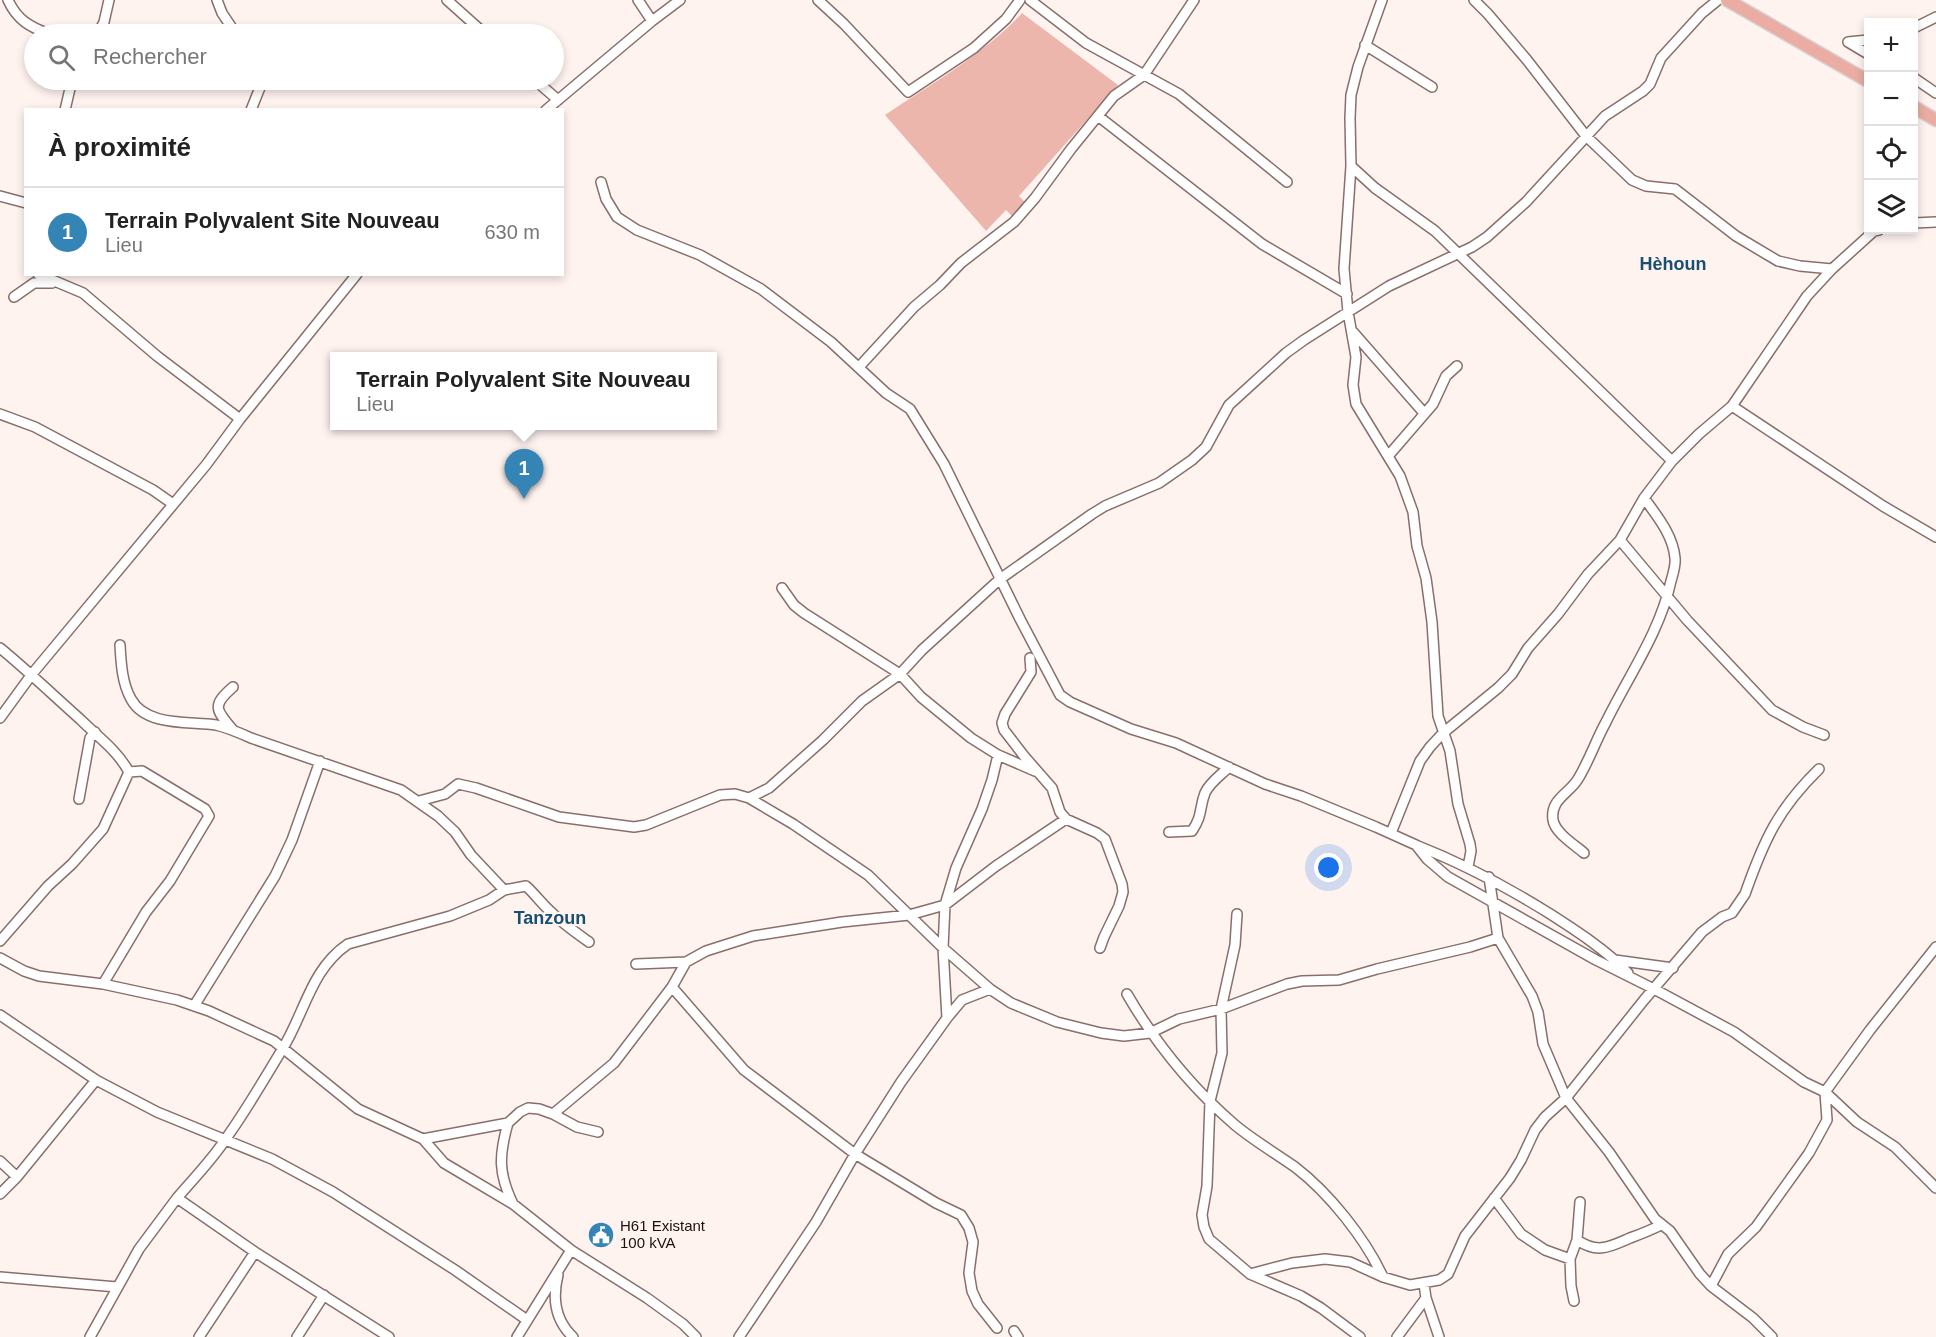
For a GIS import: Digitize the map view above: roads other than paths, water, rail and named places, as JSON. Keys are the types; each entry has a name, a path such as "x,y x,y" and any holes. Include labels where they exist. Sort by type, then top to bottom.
{"main road":[{"path":"1728,0 1864,78"},
{"path":"1918,109 1936,120"}],"street":[{"path":"8,0 25,24"},
{"path":"103,24 109,0"},
{"path":"217,0 229,24"},
{"path":"447,0 474,24"},
{"path":"638,0 652,21"},
{"path":"548,108 680,0"},
{"path":"818,0 844,24 908,92 974,48 1006,19 1020,0"},
{"path":"1030,0 1086,43 1179,94 1287,182"},
{"path":"859,367 914,308 961,263 1014,222 1114,96 1144,75 1194,0"},
{"path":"1474,0 1527,60 1586,136 1632,180 1646,186 1675,189 1728,231 1778,261 1832,269"},
{"path":"749,798 770,788 862,701 900,674 922,650 1000,579 1099,510 1159,483 1192,460 1206,447 1229,405 1286,353 1389,286 1459,254 1487,237 1526,202 1605,116 1650,84 1661,58 1718,0"},
{"path":"1383,1 1365,45 1351,95 1351,166 1344,259 1348,312 1356,357 1353,385 1356,404 1389,455 1400,476 1413,512 1417,546 1426,578 1432,622 1438,716 1450,751 1458,804 1470,844 1468,867"},
{"path":"1918,26 1936,17"},
{"path":"1864,40 1848,42 1864,51"},
{"path":"1365,45 1432,87"},
{"path":"1918,81 1936,93"},
{"path":"65,108 70,90"},
{"path":"252,108 259,90"},
{"path":"547,90 558,100"},
{"path":"1098,116 1263,244 1347,294"},
{"path":"1351,166 1374,188 1435,231 1672,461"},
{"path":"601,182 606,199 617,217 638,230 699,255 761,289 831,342 886,393 910,409 944,464 1060,694 1070,702 1131,729 1176,743 1265,784 1291,792 1391,833 1489,877 1571,927 1615,960 1633,978"},
{"path":"0,196 24,202"},
{"path":"1918,223 1936,222"},
{"path":"1391,833 1420,761 1443,733 1512,674 1528,648 1558,614 1588,574 1620,540 1644,498 1672,461 1732,406 1807,296 1832,269 1871,234"},
{"path":"0,718 32,674 206,465 240,418 355,276"},
{"path":"14,297 36,277 71,287 88,297 157,356 240,418"},
{"path":"1353,332 1424,413"},
{"path":"1389,455 1437,398 1446,376 1457,366"},
{"path":"1732,406 1883,506 1936,537"},
{"path":"0,414 35,427 153,490 173,504"},
{"path":"1584,853 1559,831 1553,822 1553,811 1557,800 1579,778 1606,720 1651,639 1668,597 1676,560 1671,540 1661,521 1644,498"},
{"path":"1620,540 1668,597 1772,710 1803,728 1824,735"},
{"path":"782,588 794,605 804,613 900,674 921,697 954,725 998,754 1040,774"},
{"path":"120,645 122,672 130,698 138,709 160,718 216,725 233,730 401,790 419,801 455,832 471,855 504,890"},
{"path":"0,648 96,732 123,761 129,771"},
{"path":"1030,658 1031,672 1005,714 1002,723 1004,730 1052,788 1060,812 1066,819 1097,832 1105,839 1123,892 1100,948"},
{"path":"233,687 220,698 217,707 218,712 233,730"},
{"path":"79,799 90,738 96,732"},
{"path":"946,1018 945,905 956,868 989,788 998,754"},
{"path":"194,1006 275,876 292,840 320,761"},
{"path":"1169,832 1192,831 1199,821 1204,796 1209,787 1229,767"},
{"path":"1250,1274 1292,1263 1325,1259 1350,1262 1383,1277 1410,1285 1439,1281 1448,1274 1465,1236 1521,1160 1535,1130 1545,1117 1566,1098 1702,932 1722,916 1732,913 1739,904 1770,831 1795,793 1819,769"},
{"path":"0,941 48,886 103,830 129,771"},
{"path":"103,984 146,912 170,881 209,816 205,809 142,771 129,771"},
{"path":"419,801 445,794 458,784 476,788 548,814 634,828 720,795 735,794 749,798 793,824 868,875 944,948 990,989 1011,1004 1057,1022 1124,1036 1150,1033 1179,1019 1221,1009 1287,984 1302,981 1340,980 1498,938"},
{"path":"636,964 686,962 706,951 753,936 842,922 909,915 945,905 996,866 1066,819"},
{"path":"1416,845 1426,859 1439,870 1596,960 1734,1032 1804,1082 1825,1092 1857,1122 1895,1147 1936,1188"},
{"path":"1489,877 1498,938 1523,977 1532,996 1538,1012 1543,1044 1566,1098 1609,1152 1650,1212 1661,1225 1670,1231 1700,1274 1772,1337"},
{"path":"90,1337 140,1249 177,1198 226,1139 295,1028 302,1005 323,967 342,948 367,938 450,916 489,900 504,890 526,886 539,897 547,909 589,942"},
{"path":"1237,914 1233,955 1221,1009 1222,1053 1210,1101 1207,1186 1202,1215 1204,1227 1209,1239 1250,1274 1301,1296 1360,1337"},
{"path":"1711,1286 1728,1254 1756,1227 1809,1153 1827,1120 1825,1092 1870,1030 1936,947"},
{"path":"0,958 39,976 103,984 177,1000 263,1036 283,1048 358,1109 423,1139 444,1163 513,1204 571,1250 647,1298 683,1324 696,1337"},
{"path":"1615,960 1673,968"},
{"path":"553,1114 614,1063 672,987 686,962"},
{"path":"672,987 744,1070 855,1154 936,1203 961,1215 969,1228 973,1242 969,1273 972,1291 978,1304 997,1329"},
{"path":"739,1337 816,1222 855,1154 901,1082 946,1018 962,1000 990,989"},
{"path":"1127,994 1165,1054 1235,1125 1315,1184 1363,1242 1376,1261 1383,1277"},
{"path":"0,1015 96,1080 157,1112 272,1159 333,1192 455,1270 527,1320"},
{"path":"0,1194 17,1177 96,1080"},
{"path":"423,1139 508,1123 528,1108 539,1109 577,1126 598,1132"},
{"path":"508,1123 501,1164 503,1184 513,1204"},
{"path":"0,1161 17,1177"},
{"path":"177,1198 255,1252 389,1337"},
{"path":"1494,1198 1521,1234 1545,1250 1570,1259"},
{"path":"1574,1301 1570,1259 1577,1240 1580,1202"},
{"path":"1577,1240 1585,1245 1605,1249 1661,1225"},
{"path":"517,1337 571,1250"},
{"path":"199,1337 255,1252"},
{"path":"559,1269 555,1309 564,1327 573,1337"},
{"path":"0,1277 117,1287"},
{"path":"1424,1284 1426,1298 1439,1337"},
{"path":"297,1337 324,1295"},
{"path":"1397,1337 1426,1298"}],"place":[{"name":"Terrain Polyvalent Site Nouveau","path":"524,499"},
{"name":"H61 Existant 100 kVA","path":"601,1235"}],"district":[{"name":"Hèhoun","path":"1673,264"},
{"name":"Tanzoun","path":"550,918"}]}
